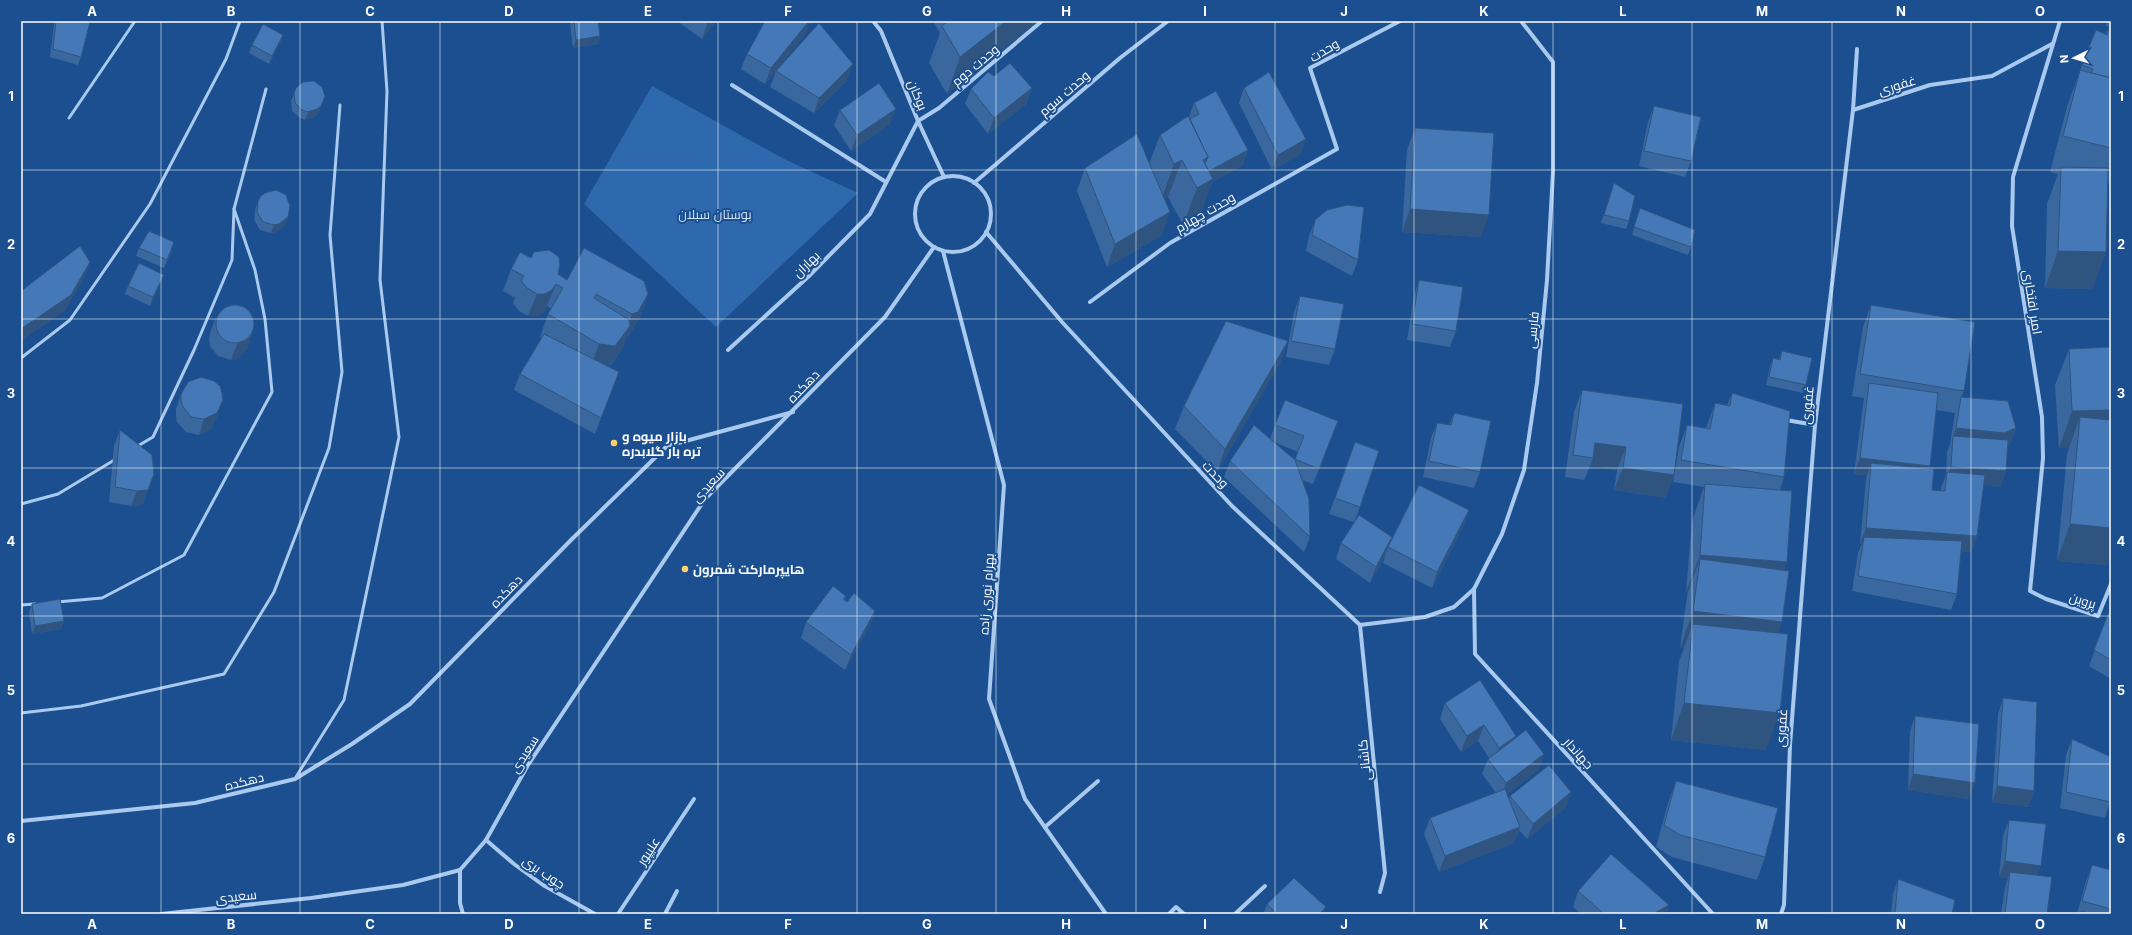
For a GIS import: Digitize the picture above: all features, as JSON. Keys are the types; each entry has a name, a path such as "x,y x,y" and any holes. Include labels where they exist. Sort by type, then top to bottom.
{"street":[{"name":"بوکان","path":"872,21 881,31 918,121 944,177"},
{"name":"وحدت دوم","path":"918,121 939,108 1042,21"},
{"name":"وحدت سوم","path":"974,183 1120,58 1168,21"},
{"name":"وحدت","path":"1337,149 1310,68 1400,21"},
{"name":"فارسی","path":"1474,588 1502,534 1525,462 1537,382 1547,280 1554,172 1553,62 1521,21"},
{"name":"امیر افتخاری","path":"2030,591 2044,458 2042,417 2012,226 2013,178 2060,21"},
{"name":"غفوری","path":"1781,914 1784,890 1790,745 1815,425 1853,110 1930,85 1992,76 2052,44"},
{"path":"1853,110 1857,49"},
{"path":"732,85 886,182"},
{"name":"بهاران","path":"728,350 809,276 870,214 918,121"},
{"name":"وحدت چهارم","path":"1090,302 1170,243 1337,149"},
{"path":"944,177 965,178 974,183 982,190 988,200 990,210 986,232 978,242 968,249 955,252 943,251 934,247 919,232 915,221 915,210 918,198 933,182 944,177"},
{"name":"وحدت","path":"986,232 1062,322 1232,506 1360,625"},
{"name":"دهکده","path":"21,820 195,803 295,779 352,744 410,704 570,540 667,446 793,412 885,317 934,247"},
{"name":"بهرام نوری زاده","path":"943,251 1004,485 989,699 1025,799 1106,914"},
{"name":"سعیدی","path":"162,914 311,898 403,885 460,870 486,840 528,765 706,499 793,412"},
{"path":"1778,419 1815,425"},
{"name":"پروین","path":"2030,591 2046,599 2098,616 2111,584"},
{"path":"1360,625 1425,618 1454,607 1474,588"},
{"name":"جهاندار","path":"1474,588 1475,654 1713,914"},
{"name":"کاشانی","path":"1360,625 1385,872 1380,892"},
{"path":"1045,828 1098,781"},
{"name":"علیپور","path":"618,914 694,799"},
{"name":"چوب بری","path":"486,840 514,864 543,885 595,914"},
{"path":"460,870 460,903 463,914"},
{"path":"1235,914 1265,886"},
{"path":"665,914 676,891"},
{"path":"1169,914 1176,907 1184,914"}],"lane":[{"path":"69,118 135,21"},
{"path":"21,358 70,320 150,204 226,58 240,21"},
{"path":"295,779 344,700 399,437 380,280 387,91 382,21"},
{"path":"132,450 153,437 194,350 232,260 234,209 266,89"},
{"path":"21,713 81,706 224,674 274,592 329,448 342,372 330,235 340,105"},
{"path":"51,602 102,598 184,555 272,392 265,319 255,270 234,209"},
{"path":"21,504 58,494 119,458"},
{"path":"21,605 43,603"}],"green space":[{"name":"بوستان سبلان","path":"652,86 784,159 858,193 716,327 584,204"}],"building":[{"path":"56,21 90,22 81,57 53,49"},
{"path":"574,21 598,21 600,36 576,40"},
{"path":"765,21 809,21 771,68 747,54"},
{"path":"948,21 1006,21 960,57 942,26"},
{"path":"2111,22 2111,78 2091,73 2093,69 2082,65 2096,30 2107,35"},
{"path":"819,23 853,64 819,98 776,71"},
{"path":"263,24 283,35 272,56 252,45"},
{"path":"1010,63 1032,88 994,118 971,89 988,72 994,76"},
{"path":"2080,70 2111,78 2111,148 2063,136"},
{"path":"1269,72 1306,139 1278,155 1244,88"},
{"path":"314,81 322,87 325,96 321,106 308,112 302,110 295,103 294,93 296,88 303,82"},
{"path":"879,83 896,109 857,135 840,110"},
{"path":"1216,91 1248,150 1209,171 1205,164 1208,157 1190,119 1199,114 1194,103"},
{"path":"1654,106 1701,117 1691,161 1644,151"},
{"path":"1188,116 1208,157 1203,160 1213,179 1197,188 1182,160 1174,164 1160,135"},
{"path":"1415,128 1494,133 1489,215 1410,209"},
{"path":"1137,134 1170,212 1115,244 1085,168"},
{"path":"2061,167 2108,168 2106,252 2058,251"},
{"path":"1614,183 1635,196 1629,221 1604,215"},
{"path":"276,190 286,195 290,206 288,217 279,224 274,225 263,222 257,212 258,201 261,196 265,193"},
{"path":"1347,205 1364,207 1358,260 1312,235 1315,220 1327,210"},
{"path":"1640,208 1695,230 1691,247 1634,227"},
{"path":"149,231 174,242 167,260 139,248"},
{"path":"80,246 90,262 71,295 21,329 21,291"},
{"path":"584,248 644,281 648,294 638,312 632,314 596,294 594,298 629,320 630,326 615,346 599,344 548,314 563,288 556,284 552,290 545,294 537,294 527,288 521,281 524,276 511,269 520,252 531,258 534,252 549,250 559,257 560,265 558,274 567,280"},
{"path":"139,263 164,275 153,297 128,286"},
{"path":"1419,280 1463,287 1456,331 1412,324"},
{"path":"1300,296 1344,304 1335,349 1291,341"},
{"path":"231,305 239,305 249,310 253,317 253,331 249,338 239,343 231,343 221,338 219,335 216,328 216,320 221,310 224,308"},
{"path":"1871,305 1975,322 1964,391 1860,374"},
{"path":"1226,321 1288,341 1225,449 1184,406"},
{"path":"544,334 619,372 601,418 520,374"},
{"path":"2111,347 2111,410 2072,411 2069,349"},
{"path":"1782,351 1812,358 1806,385 1769,377 1773,358 1780,360"},
{"path":"201,377 214,381 220,386 223,400 217,413 204,419 191,417 183,407 181,400 181,394 188,382"},
{"path":"1869,383 1938,393 1930,466 1860,458"},
{"path":"1582,390 1683,404 1674,475 1623,468 1626,447 1595,443 1593,458 1573,455"},
{"path":"1732,393 1790,411 1784,477 1681,460 1687,425 1710,429 1715,403 1730,406"},
{"path":"1961,397 2008,401 2016,428 2004,433 1956,428"},
{"path":"1285,400 1338,421 1319,469 1295,459 1304,436 1275,425"},
{"path":"1454,413 1491,421 1480,472 1429,461 1437,423 1451,425"},
{"path":"2080,417 2111,420 2111,528 2070,524"},
{"path":"1254,425 1295,460 1309,499 1310,537 1230,461"},
{"path":"120,430 152,455 154,474 148,490 137,491 115,487"},
{"path":"1953,436 2008,440 2006,471 1951,467"},
{"path":"1355,442 1379,451 1360,507 1335,498"},
{"path":"1871,463 1934,469 1932,490 1945,491 1947,472 1985,475 1977,536 1866,528"},
{"path":"1705,484 1792,491 1787,562 1700,555"},
{"path":"1419,485 1469,510 1437,572 1388,547"},
{"path":"1359,515 1392,537 1376,567 1341,543"},
{"path":"1864,537 1962,541 1957,594 1858,576"},
{"path":"1700,559 1789,571 1782,622 1693,611"},
{"path":"833,586 846,596 843,599 847,602 854,593 875,611 851,655 806,622"},
{"path":"60,599 64,621 35,626 32,604"},
{"path":"2110,609 2111,610 2111,660 2094,650"},
{"path":"1693,624 1788,634 1780,713 1684,703"},
{"path":"1480,680 1516,736 1499,748 1484,725 1467,736 1445,703"},
{"path":"2003,698 2037,702 2034,791 1997,786"},
{"path":"1915,716 1979,724 1975,783 1913,774"},
{"path":"1526,730 1544,754 1506,783 1488,759"},
{"path":"2072,739 2111,757 2110,802 2066,792"},
{"path":"1549,765 1571,792 1533,824 1510,796"},
{"path":"1676,781 1778,808 1765,857 1680,835 1664,825"},
{"path":"1505,789 1520,827 1445,856 1430,818"},
{"path":"2009,820 2046,824 2041,866 2005,861"},
{"path":"1611,854 1669,905 1653,914 1604,914 1578,891"},
{"path":"2092,865 2111,870 2111,909 2082,901"},
{"path":"2010,872 2052,877 2047,914 2005,914"},
{"path":"1294,878 1326,907 1319,914 1277,914 1267,904"},
{"path":"1898,879 1955,900 1952,914 1895,914"},
{"path":"2081,911 2092,914 2080,914"}],"place":[{"name":"بازار میوه و تره بار گلابدره","path":"614,443"},
{"name":"هایپرمارکت شمرون","path":"685,569"}]}
